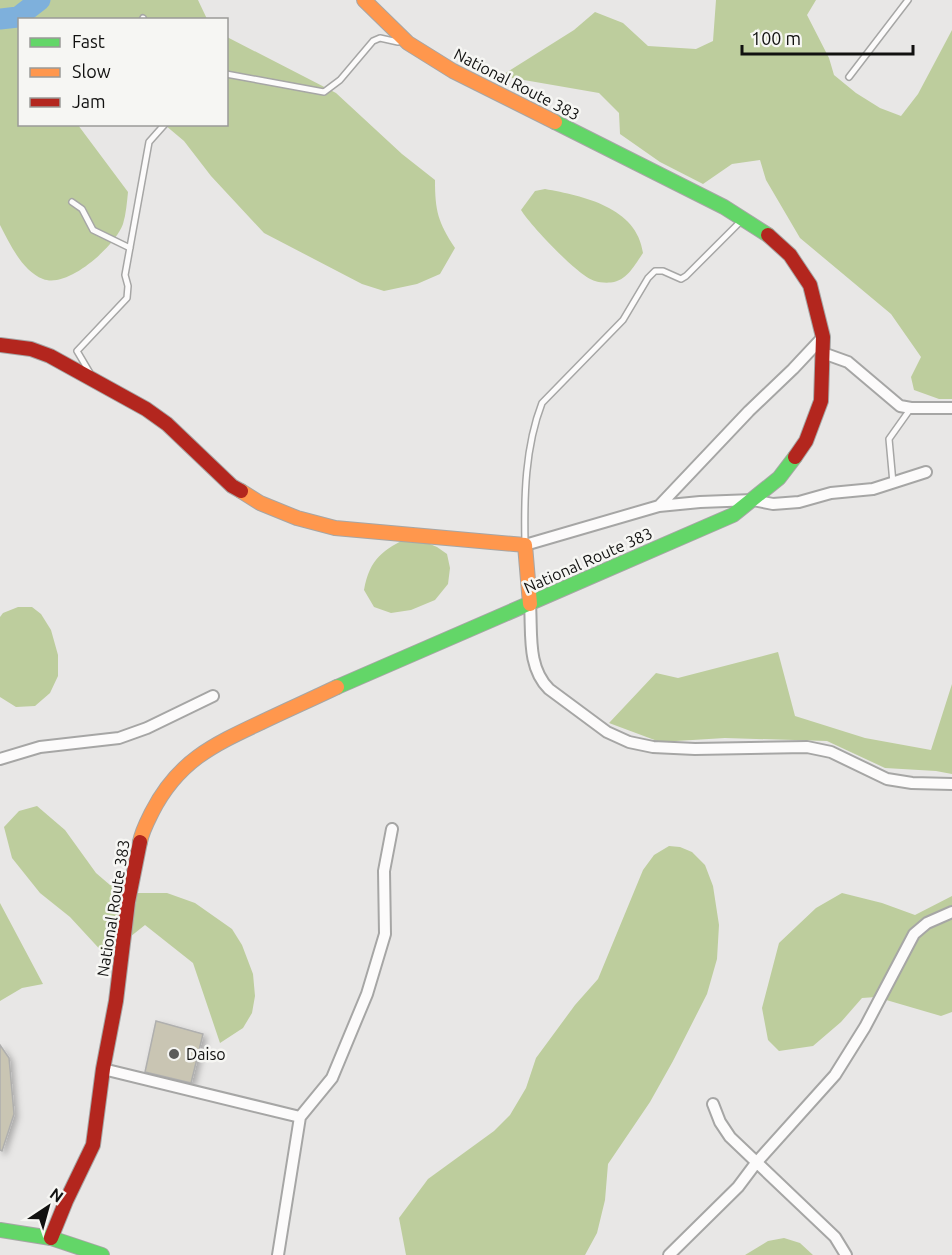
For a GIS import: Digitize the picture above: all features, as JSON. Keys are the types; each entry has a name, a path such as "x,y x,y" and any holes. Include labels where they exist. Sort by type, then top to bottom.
{"main road":[{"name":"National Route 383","path":"51,1238 93,1145 103,1070 116,1001 128,902 142,832 159,798 178,772 207,749 225,739 366,673 733,515 778,478 806,441 822,401 823,337 810,285 790,255 772,237 724,207 453,71 411,45 364,0"},
{"path":"0,345 31,349 146,409 167,424 232,486 260,503 297,518 335,528 525,545 530,604"},
{"path":"0,1230 51,1238 102,1255"}],"street":[{"path":"659,507 749,411 823,337"},
{"path":"823,353 848,362 900,406 952,408"},
{"path":"525,545 659,507 700,502 753,500 773,504 799,502 831,493 873,489 926,472"},
{"path":"530,604 533,665 540,681 607,732 629,742 653,747 695,749 807,747 831,752 887,779 912,783 952,784"},
{"path":"0,759 40,747 119,738 147,728 213,696"},
{"path":"278,1255 300,1117 332,1078 367,994 385,934 384,871 392,829"},
{"path":"669,1255 738,1187 756,1163 835,1075 865,1027 914,934 927,923 952,912"},
{"path":"103,1070 300,1117"},
{"path":"713,1104 720,1122 730,1137 835,1237 846,1255"}],"lane":[{"path":"849,77 908,0"},
{"path":"228,74 324,92 340,80 373,40 380,39 411,45"},
{"path":"96,381 77,351 82,343 93,335 127,298 128,286 125,275 149,142 163,126"},
{"path":"72,202 82,209 93,230 129,249"},
{"path":"525,545 526,484 534,428 542,403 623,320 648,278 655,272 663,272 681,279 686,276 742,220"},
{"path":"892,483 889,439 910,408"}],"green space":[{"path":"0,0 198,0 207,18 18,18 18,126 79,126 128,192 123,224 111,243 89,264 65,278 43,279 29,270 17,256 0,225"},
{"path":"716,0 816,0 807,15 829,58 834,75 856,93 880,108 901,116 918,94 952,30 952,399 939,399 914,390 911,377 921,357 891,314 800,238 766,180 760,160 732,164 703,184 660,162 620,134 619,113 599,93 501,76 574,30 595,12 623,23 648,46 696,49 713,41"},
{"path":"228,38 336,93 402,154 435,180 439,216 455,248 440,274 417,284 384,291 362,284 264,233 211,176 184,141 166,126 228,126"},
{"path":"545,189 576,195 606,206 630,225 639,237 643,253 627,274 614,282 595,281 578,270 556,250 521,210 535,191"},
{"path":"411,536 447,554 450,568 448,584 435,600 411,610 391,613 374,607 364,590 370,570 385,551"},
{"path":"18,607 32,607 41,614 51,630 58,655 58,676 50,693 35,706 16,707 0,697 0,617 3,613"},
{"path":"778,652 795,716 865,738 931,750 952,684 952,774 885,768 827,741 725,738 660,742 609,723 656,673 678,678"},
{"path":"37,806 65,830 96,873 110,885 130,893 167,893 195,903 232,929 242,945 253,974 255,996 252,1013 243,1028 220,1043 193,963 145,925 106,956 70,917 40,893 12,858 4,827 19,811"},
{"path":"669,846 680,847 692,852 705,865 713,886 719,925 717,959 707,994 673,1061 650,1102 608,1164 605,1200 597,1233 585,1255 406,1255 399,1218 428,1179 494,1131 510,1115 526,1088 536,1058 575,1005 598,979 643,870 654,855"},
{"path":"842,893 882,903 915,915 952,896 952,1012 941,1016 876,997 862,998 841,1022 813,1046 779,1051 768,1040 762,1008 779,943 816,908"},
{"path":"0,903 43,984 22,988 0,1001"},
{"path":"784,1238 800,1243 813,1255 745,1255 768,1241"}],"building":[{"name":"Daiso","path":"156,1021 203,1034 191,1083 145,1072"},
{"path":"0,1045 9,1058 14,1114 2,1151 0,1150"}],"waterway":[{"path":"0,19 18,17 40,0"}],"traffic: fast":[{"path":"555,122 724,207 768,235"},
{"path":"337,687 733,515 779,478 795,457"},
{"path":"0,1230 51,1238 102,1255"}],"traffic: slow":[{"path":"364,0 408,43 453,71 555,122"},
{"path":"241,491 260,503 297,518 335,528 525,545 530,604"},
{"path":"140,842 162,794 185,767 198,756 228,739 337,687"}],"traffic: jam":[{"path":"768,235 790,255 810,285 823,337 821,401 806,441 795,457"},
{"path":"0,345 31,349 50,356 146,409 167,424 232,486 241,491"},
{"path":"51,1238 93,1145 103,1069 116,1001 128,902 140,842"}],"place":[{"name":"Daiso","path":"174,1054"}]}
